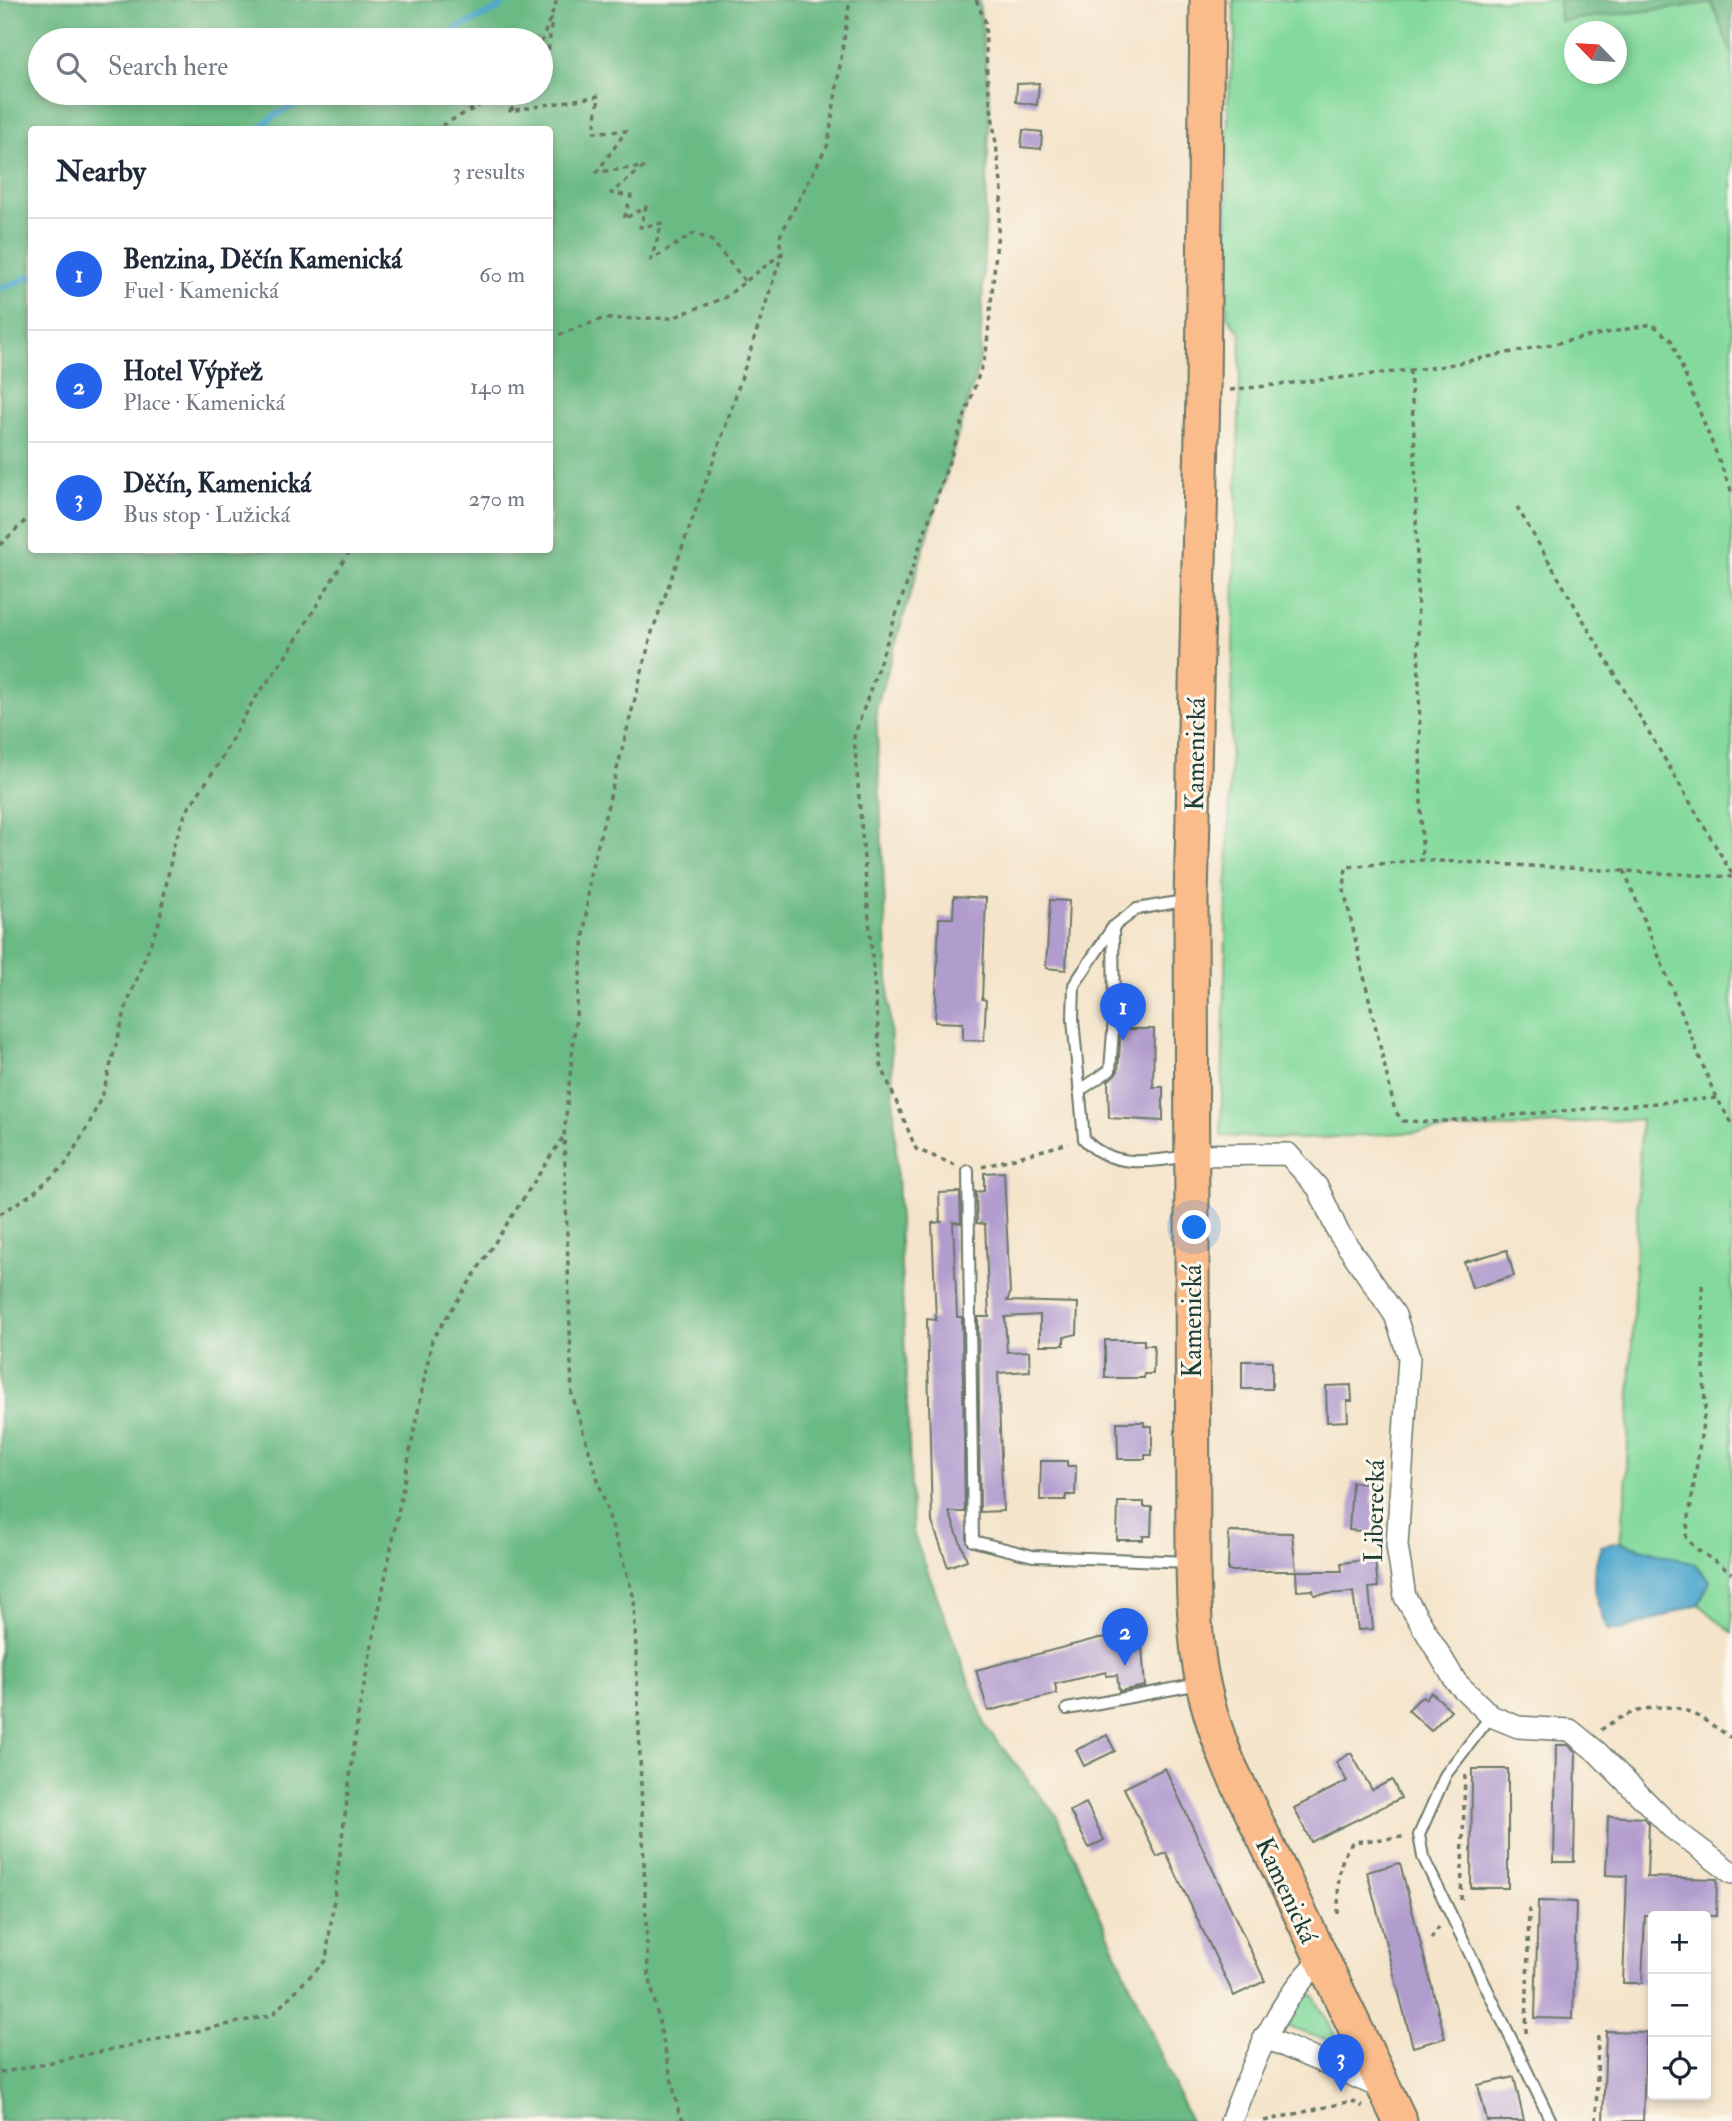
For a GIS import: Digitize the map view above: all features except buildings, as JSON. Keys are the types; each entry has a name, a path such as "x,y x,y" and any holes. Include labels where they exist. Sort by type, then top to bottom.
{"main road":[{"name":"Kamenická","path":"1207,0 1203,392 1191,900 1192,1563 1196,1656 1211,1722 1229,1765 1385,2107"}],"street":[{"name":"Liberecká","path":"1191,1155 1288,1154 1318,1188 1338,1232 1395,1315 1409,1357 1397,1545 1405,1597 1457,1682 1491,1716 1518,1727 1570,1730 1672,1828 1732,1873"},
{"path":"1231,2121 1264,2037 1298,1982 1320,1961"},
{"path":"1264,2037 1385,2107"}],"lane":[{"path":"1191,900 1137,909 1113,927 1074,985 1084,1139 1095,1150 1112,1159 1152,1162 1191,1155"},
{"path":"1079,1091 1110,1070 1114,1019 1113,927"},
{"path":"968,1171 973,1541 1033,1556 1192,1563"},
{"path":"1067,1709 1202,1684"},
{"path":"1491,1716 1446,1774 1419,1835 1423,1857 1551,2121"}],"path":[{"path":"551,28 556,0"},
{"path":"684,2121 679,2114 648,1971 634,1598 572,1395 564,1136 594,862 652,632 725,428 782,254 779,238 828,144 850,0"},
{"path":"976,0 985,21 987,76 1002,190 986,354 854,737 881,1065 916,1149 968,1171 1084,1139"},
{"path":"548,28 552,18"},
{"path":"553,104 598,96 594,132 626,131 597,172 644,167 611,193 631,196 624,219 646,207 640,227 662,223 651,260 695,233 712,242 746,281"},
{"path":"441,126 480,105"},
{"path":"516,105 510,111 545,105"},
{"path":"553,337 602,319 672,318 724,298 782,254"},
{"path":"1203,392 1410,370 1652,324 1671,340 1732,493"},
{"path":"1410,370 1415,451 1422,860"},
{"path":"1517,507 1732,876"},
{"path":"0,545 28,517"},
{"path":"0,1214 33,1194 65,1165 89,1124 103,1093 127,1004 159,922 174,844 186,812 348,553"},
{"path":"1716,1098 1432,1122 1403,1122 1395,1111 1344,890 1346,867 1422,860 1732,876"},
{"path":"1624,870 1716,1098 1732,1123"},
{"path":"0,2073 272,2015 326,1960 358,1716 432,1340 564,1136"},
{"path":"1703,1285 1706,1409 1686,1537 1695,1548 1732,1573"},
{"path":"1585,1742 1617,1717 1653,1708 1686,1710 1732,1738"},
{"path":"1431,1939 1449,1912 1463,1899 1466,1749"},
{"path":"1338,1914 1342,1855 1353,1842 1419,1835"},
{"path":"1516,2051 1526,2037 1530,1906"},
{"path":"1596,2121 1598,2034"},
{"path":"1264,2121 1352,2101 1385,2107"}],"green space":[{"path":"0,0 979,0 990,104 980,361 876,709 913,1532 986,1727 1057,1817 1190,2121 0,2121"},
{"path":"1233,0 1559,0 1560,21 1712,3 1732,55 1732,1633 1699,1604 1710,1581 1694,1564 1620,1542 1626,1491 1641,1119 1301,1139 1221,1136 1241,333 1227,317 1228,97 1236,32"},
{"path":"1559,0 1732,0 1732,55 1712,3 1560,21"},
{"path":"1313,1995 1341,2046 1289,2027 1284,2015 1300,1998"}],"water":[{"path":"1620,1542 1694,1564 1710,1581 1699,1604 1623,1630 1608,1630 1594,1589 1595,1569 1601,1546"}],"waterway":[{"path":"458,28 498,9 507,0"},
{"path":"262,126 277,114 296,105"},
{"path":"0,289 28,278"}],"place":[{"name":"Benzina, Děčín Kamenická","path":"1123,1041"},
{"name":"Hotel Výpřež","path":"1125,1666"},
{"name":"Děčín, Kamenická","path":"1341,2092"}]}
